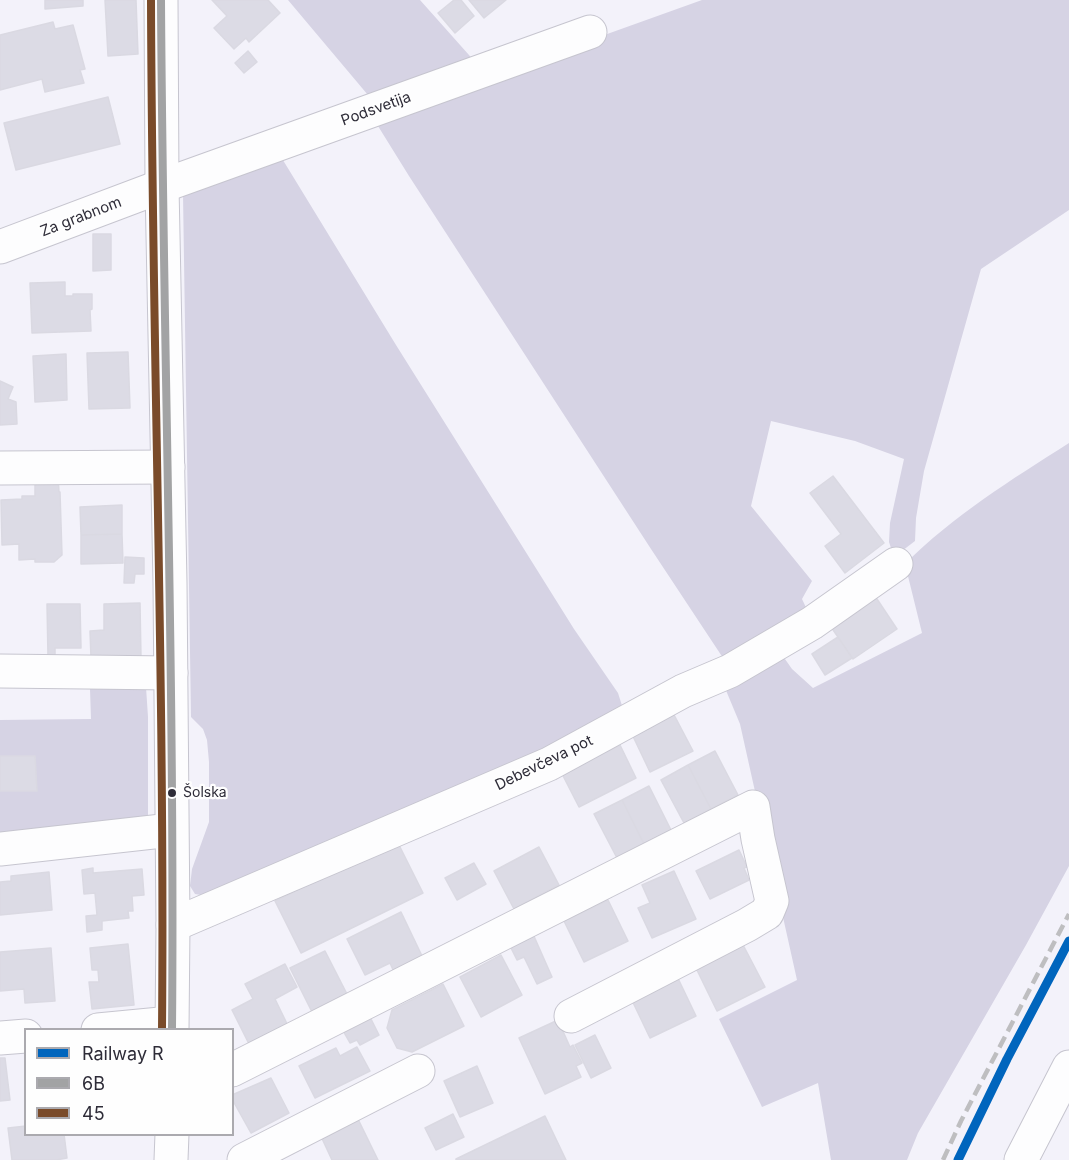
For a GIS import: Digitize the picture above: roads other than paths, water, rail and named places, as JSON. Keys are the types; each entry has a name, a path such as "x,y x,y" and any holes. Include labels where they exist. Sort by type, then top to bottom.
{"street":[{"path":"122,1028 171,1026 171,673 161,0"},
{"name":"Podsvetija","path":"162,186 590,32"},
{"name":"Za grabnom","path":"0,247 162,186"},
{"path":"0,468 168,467"},
{"name":"Debevčeva pot","path":"172,925 549,764 683,691 730,671 812,623 896,564"},
{"path":"0,670 171,673"},
{"path":"234,1069 753,807 772,901 767,913 571,1016"},
{"path":"0,849 171,831"},
{"path":"0,1038 24,1035"},
{"path":"1021,1160 1069,1067"},
{"path":"244,1160 418,1071"},
{"path":"171,1160 172,1136"}],"railway":[{"path":"943,1160 1069,914"}],"rail line":[{"name":"R","path":"958,1160 1007,1059 1069,941"}],"place":[{"name":"Šolska","path":"172,793"}]}
